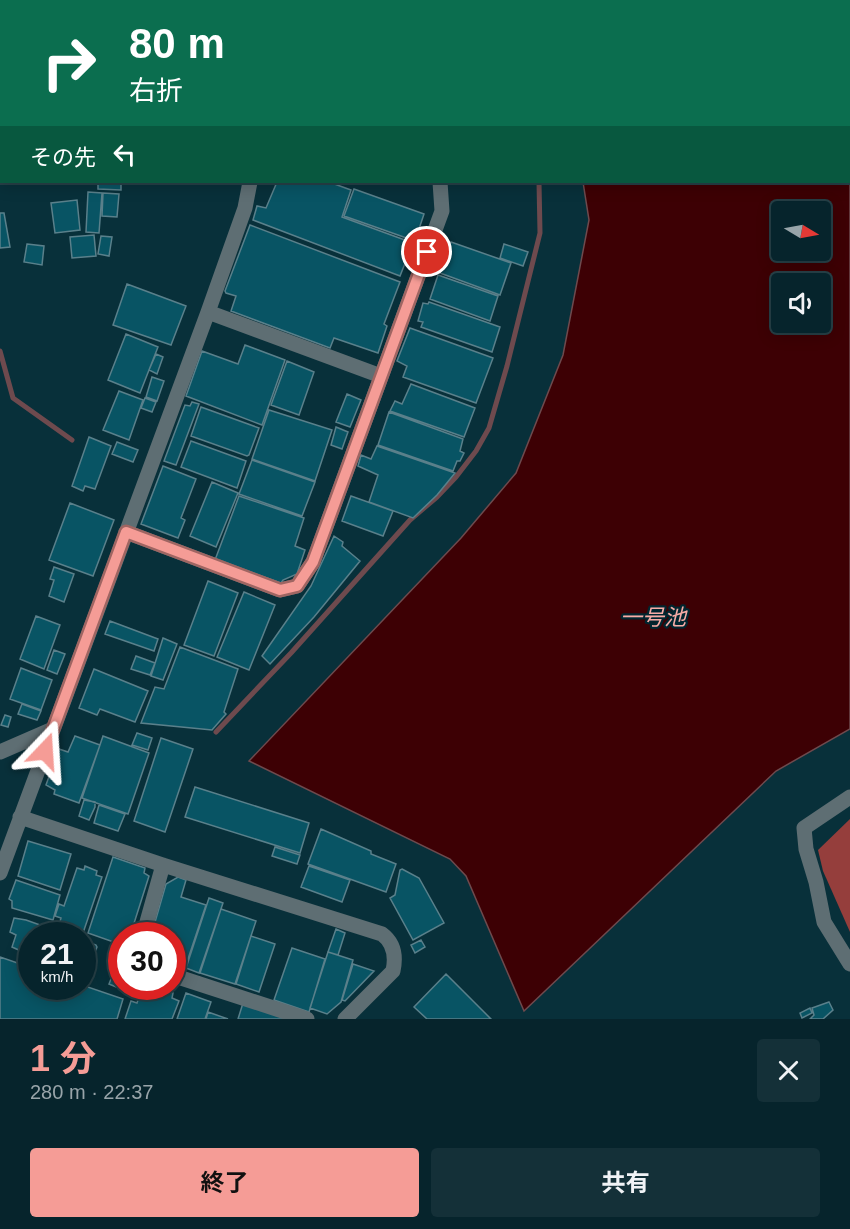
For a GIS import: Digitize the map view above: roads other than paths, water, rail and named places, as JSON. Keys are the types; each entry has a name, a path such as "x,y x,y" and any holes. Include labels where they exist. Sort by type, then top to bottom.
{"street":[{"path":"0,873 208,312 245,208 250,183"},
{"path":"126,532 280,590 297,586 313,562 442,211 440,183"},
{"path":"208,312 381,376"},
{"path":"0,752 53,729"},
{"path":"850,797 804,828 806,849 816,882 824,922 850,964"},
{"path":"21,817 381,934 392,946 395,961 393,971 345,1019"},
{"path":"147,922 163,865"},
{"path":"186,980 307,1019"}],"water":[{"name":"一号池","path":"583,183 850,183 850,729 776,771 524,1011 466,876 450,859 249,761 461,538 516,473 563,355 589,220"}],"waterway":[{"path":"216,732 291,653 410,520 456,477 476,451 489,428 540,233 539,183"},
{"path":"0,351 13,398 72,440"}]}
